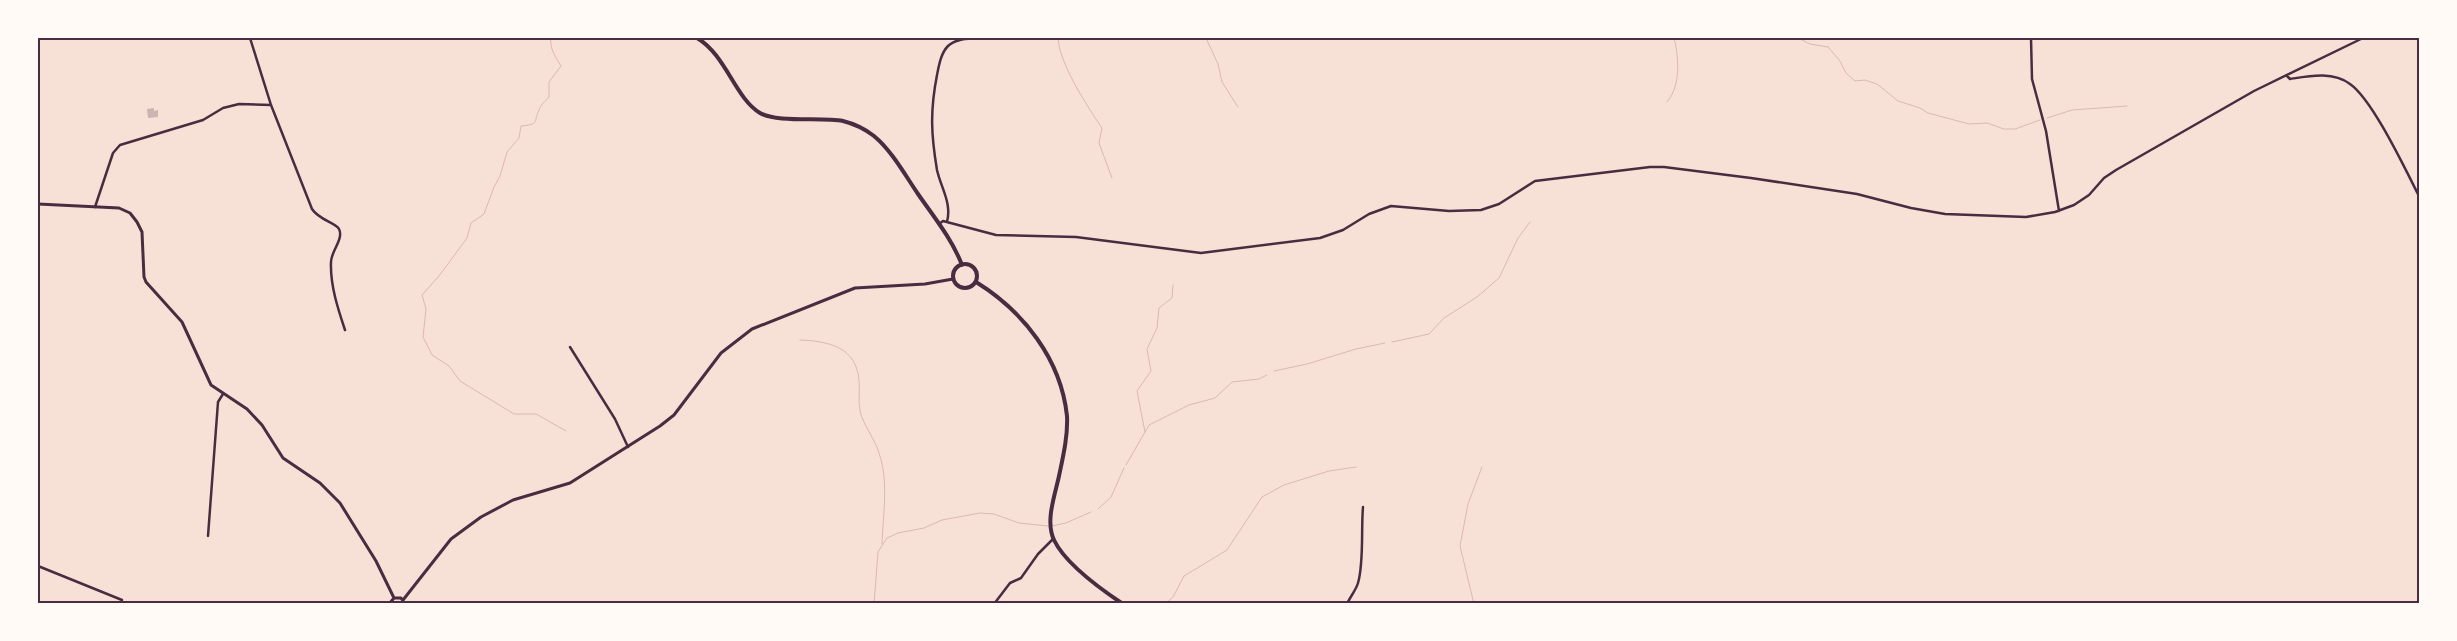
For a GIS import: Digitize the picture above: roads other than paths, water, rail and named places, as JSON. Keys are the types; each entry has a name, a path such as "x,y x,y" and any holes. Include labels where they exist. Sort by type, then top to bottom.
{"main road":[{"path":"697,38 715,53 745,97 760,113 773,116 843,121 859,127 875,137 890,154 953,244 962,265 974,269 976,282 1000,299 1030,329 1046,352 1059,384 1065,406 1067,425 1051,523 1053,539 1080,570 1123,604"},
{"path":"962,265 955,270 953,279 955,284 964,288 973,286 976,282"}],"street":[{"path":"250,38 271,105 312,209 318,217 336,225 340,230 340,238 332,252 331,261 337,307 344,330"},
{"path":"947,222 949,207 937,171 930,118 931,104 939,64 946,48 962,40 977,38"},
{"path":"2031,38 2032,79 2046,131 2059,211"},
{"path":"939,224 943,221 996,235 1076,237 1201,253 1320,238 1343,230 1369,214 1391,206 1450,211 1481,210 1499,204 1535,181 1664,167 1857,194 1911,208 1945,214 2026,217 2059,211 2083,200 2116,170 2254,91 2363,38"},
{"path":"2286,76 2290,79 2322,74 2349,83 2366,103 2397,153 2420,198"},
{"path":"95,207 113,153 120,145 203,120 223,108 239,104 271,105"},
{"path":"38,204 119,208 130,213 142,232 144,277 146,282 182,322 208,380 222,394 254,416 283,458 334,495 355,525 394,598 404,602 451,539 481,517 513,500 570,483 628,447 674,414 721,353 757,326 808,308 839,293 855,288 925,284 953,279"},
{"path":"570,346 616,420 628,447"},
{"path":"208,536 218,402 222,394"},
{"path":"1347,604 1358,585 1361,573 1360,534 1363,507"},
{"path":"994,604 1010,582 1021,578 1038,554 1053,539"},
{"path":"38,566 122,600"},
{"path":"390,604 394,598"}],"waterway":[{"path":"551,38 552,49 561,66 549,82 549,97 541,106 535,122 521,126 519,138 507,152 500,176 484,214 471,223 467,238 439,276 422,295 426,309 423,337 432,355 449,366 460,381 514,414 536,414 566,431"},
{"path":"1058,38 1068,72 1102,128 1099,143 1112,178"},
{"path":"1206,38 1218,64 1222,82 1238,107"},
{"path":"1667,102 1675,88 1678,71 1674,38"},
{"path":"1798,38 1810,44 1828,47 1840,61 1846,73 1855,81 1865,80 1877,84 1898,101 1920,108 1928,113 1969,124 1987,123 2004,129 2015,129 2040,120"},
{"path":"2047,118 2072,110 2127,106"},
{"path":"1392,342 1429,334 1444,318 1477,297 1499,278 1518,238 1530,222"},
{"path":"1145,432 1137,391 1151,371 1147,349 1157,328 1159,308 1172,298 1173,285"},
{"path":"800,340 830,344 847,353 853,360 859,381 860,411 877,448 884,475 885,498 882,544"},
{"path":"1274,371 1385,343"},
{"path":"1126,465 1149,425 1189,405 1215,398 1232,382 1259,379 1267,375"},
{"path":"1165,604 1173,597 1184,576 1227,550 1262,497 1284,485 1329,471 1356,467"},
{"path":"1474,604 1460,546 1468,504 1482,467"},
{"path":"1098,509 1111,497 1124,468"},
{"path":"1052,526 1066,523 1091,512"},
{"path":"874,604 878,552 887,538 898,533 924,528 942,520 980,513 994,514 1019,523 1048,526"}]}
